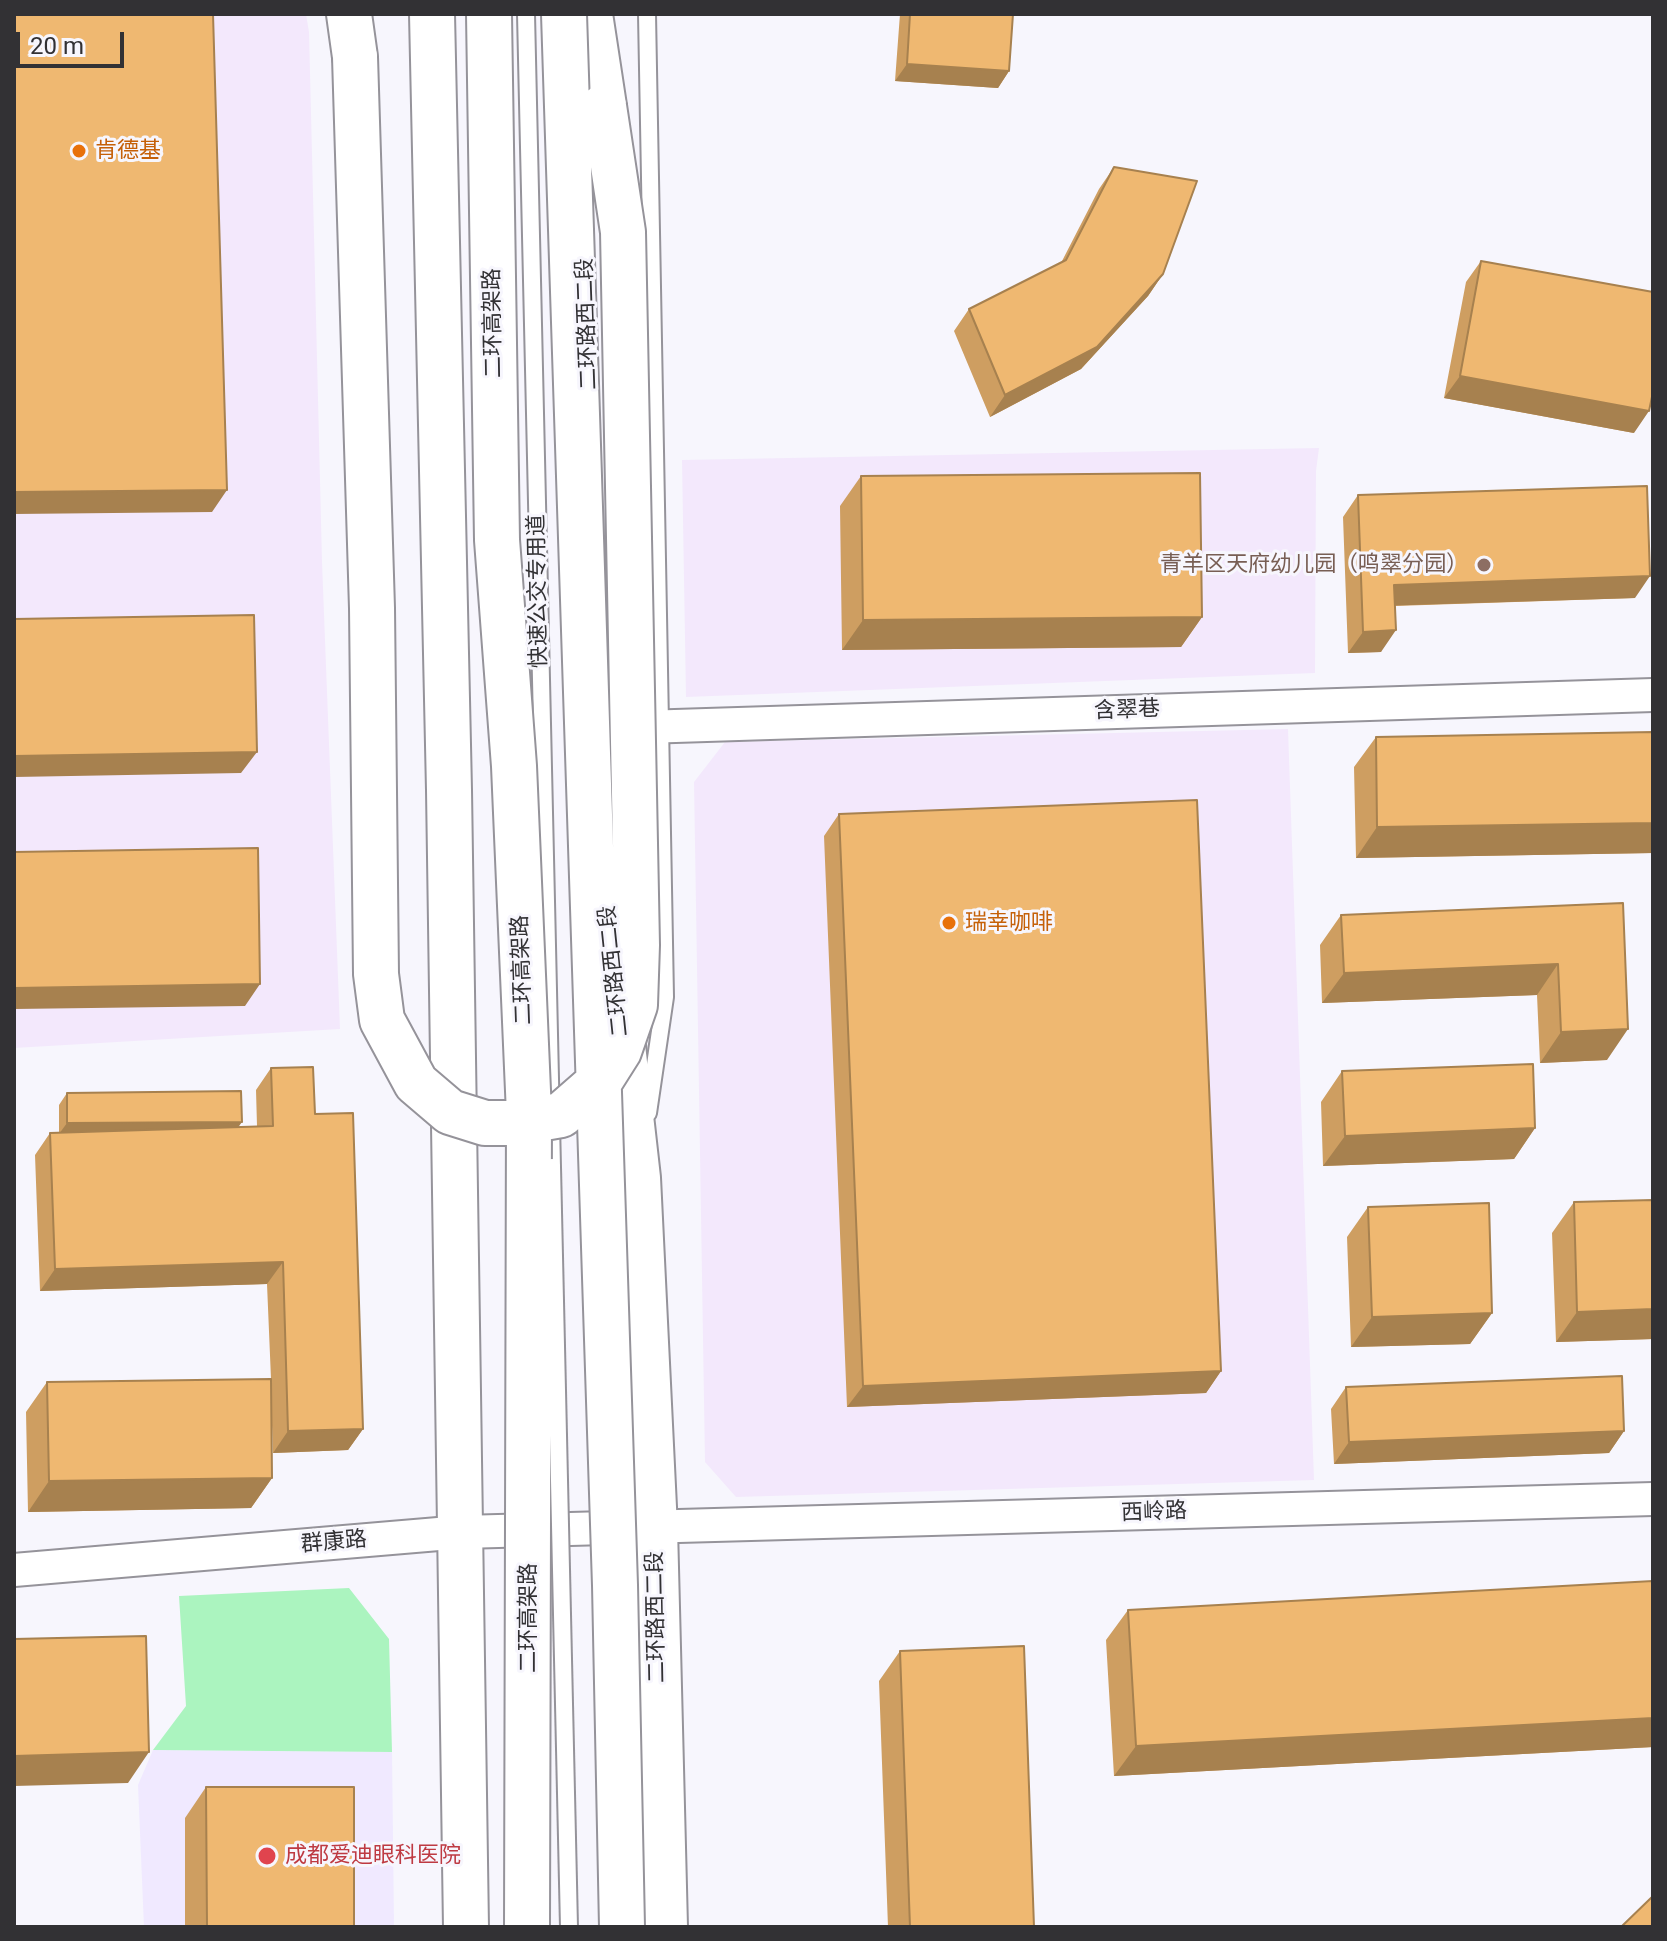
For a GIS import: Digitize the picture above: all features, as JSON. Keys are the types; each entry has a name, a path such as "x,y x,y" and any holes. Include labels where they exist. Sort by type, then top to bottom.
{"main road":[{"path":"349,14 355,57 372,608 376,974 382,1020 416,1083 450,1112 485,1123 515,1123 561,1115 600,1081 619,1051 635,1005 637,945 623,232 590,14"},
{"path":"432,14 462,1532 466,1927"},
{"name":"二环高架路","path":"489,14 497,540 514,766 529,1114 527,1927"},
{"path":"564,14 615,1569 622,1927"},
{"name":"二环路西二段","path":"579,14 607,901 638,1178 655,1528 665,1927"}],"street":[{"name":"含翠巷","path":"601,729 1653,695"},
{"name":"西岭路","path":"655,1528 1653,1499"},
{"name":"群康路","path":"14,1570 462,1532 655,1528"}],"lane":[{"name":"快速公交专用道","path":"526,14 569,1927"},
{"path":"638,1178 665,997 647,14"}],"shaded area":[{"path":"14,14 306,14 340,1029 14,1048"},
{"path":"1319,448 1316,471 1315,673 686,697 682,460"},
{"path":"1288,729 1314,1480 736,1497 705,1462 694,782 725,742"},
{"name":"成都爱迪眼科医院","path":"153,1750 392,1752 394,1927 144,1927 138,1785"}],"green space":[{"path":"349,1588 389,1639 392,1752 153,1750 186,1706 179,1596"}],"building":[{"path":"14,14 213,14 227,490 14,492"},
{"path":"910,14 1013,14 1009,71 907,64"},
{"path":"1114,167 1197,181 1163,274 1097,347 1005,395 969,309 1066,260"},
{"path":"1481,261 1653,292 1653,392 1649,411 1460,376"},
{"path":"1200,473 1202,617 863,620 861,476"},
{"path":"1647,486 1650,576 1394,585 1396,630 1363,632 1358,495"},
{"path":"254,615 257,752 14,756 14,619"},
{"path":"1653,732 1653,823 1377,827 1376,737"},
{"path":"1197,800 1221,1371 863,1386 839,814"},
{"path":"258,848 260,984 14,988 14,852"},
{"path":"1623,903 1628,1029 1561,1032 1558,964 1344,973 1341,915"},
{"path":"1533,1064 1535,1128 1345,1136 1342,1071"},
{"path":"313,1067 315,1114 353,1113 363,1429 288,1431 283,1262 55,1269 50,1133 273,1126 271,1068"},
{"path":"241,1091 242,1122 67,1123 67,1093"},
{"path":"1653,1200 1653,1309 1577,1312 1574,1202"},
{"path":"1489,1203 1492,1313 1372,1317 1368,1207"},
{"path":"1622,1376 1624,1431 1349,1442 1346,1387"},
{"path":"271,1379 272,1478 49,1481 47,1382"},
{"path":"1653,1581 1653,1718 1136,1746 1128,1610"},
{"path":"146,1636 149,1752 14,1756 14,1639"},
{"path":"1024,1646 1034,1927 910,1927 900,1651"},
{"path":"206,1787 354,1787 354,1927 207,1927"},
{"path":"1653,1896 1653,1927 1621,1927"}],"place":[{"name":"肯德基","path":"79,151"},
{"name":"青羊区天府幼儿园（鸣翠分园）","path":"1484,565"},
{"name":"瑞幸咖啡","path":"949,923"},
{"name":"成都爱迪眼科医院","path":"267,1856"}]}
